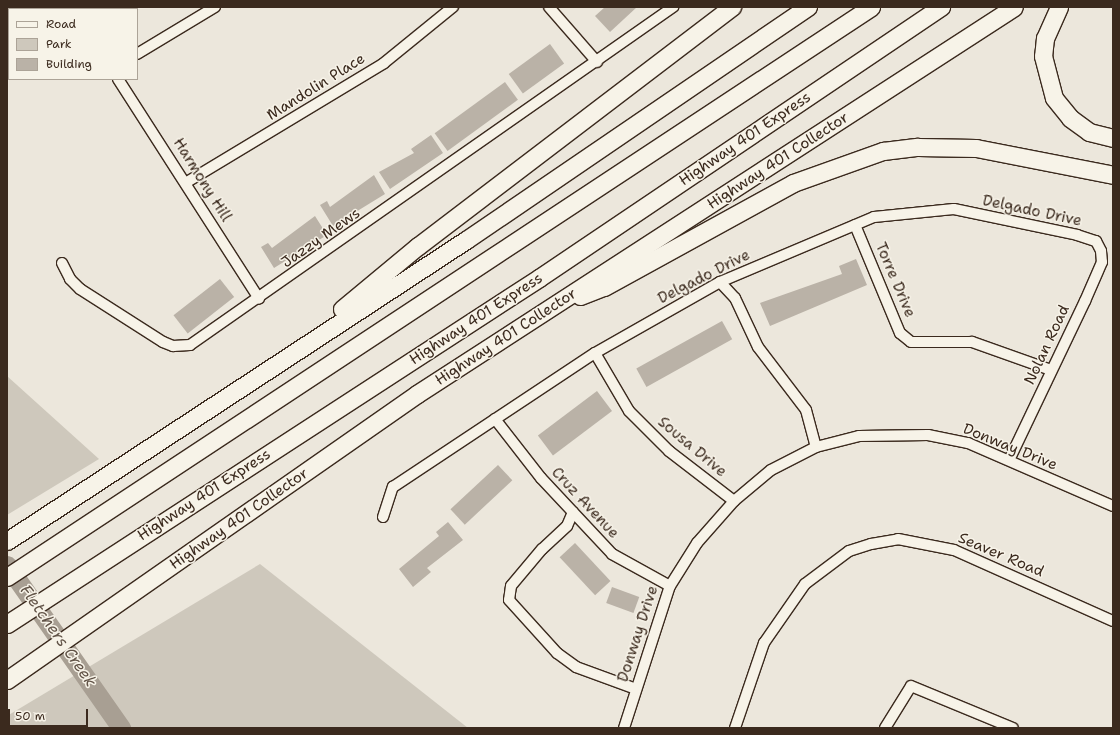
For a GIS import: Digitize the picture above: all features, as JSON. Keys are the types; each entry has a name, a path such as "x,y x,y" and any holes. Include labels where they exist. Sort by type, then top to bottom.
{"highway":[{"path":"285,356 418,246 732,7"},
{"path":"7,541 285,356 466,240 808,7"},
{"path":"7,577 871,7"},
{"name":"Highway 401 Express","path":"9,622 539,278 941,7"},
{"name":"Highway 401 Collector","path":"7,680 91,623 417,394 1014,7"},
{"path":"1059,7 1045,38 1043,56 1054,98 1070,118 1089,132 1113,138"},
{"path":"550,308 604,288 794,183 883,151 918,146 976,148 1113,175"}],"street":[{"path":"138,53 215,7"},
{"name":"Mandolin Place","path":"187,182 384,63 453,7"},
{"path":"548,7 597,62"},
{"name":"Jazzy Mews","path":"62,263 70,279 80,288 173,346 202,339 673,7"},
{"name":"Harmony Hill","path":"119,80 187,182 259,300"},
{"name":"Delgado Drive","path":"383,517 393,487 595,353 720,282 874,217 954,209 1096,241"},
{"name":"Torre Drive","path":"855,225 900,333 911,342 972,342 1051,370"},
{"name":"Nolan Road","path":"1009,460 1102,262 1096,241"},
{"path":"720,282 735,298 758,347 806,410 816,447"},
{"name":"Sousa Drive","path":"595,353 630,410 669,451 734,501"},
{"name":"Cruz Avenue","path":"495,419 573,512 612,554 670,586"},
{"name":"Donway Drive","path":"624,728 670,586 697,543 734,501 771,470 816,447 859,436 928,435 968,443 1113,506"},
{"path":"573,512 567,526 542,549 511,586 509,600 547,643 576,667 636,689"},
{"name":"Seaver Road","path":"735,728 764,643 805,584 849,551 871,544 898,539 954,550 1113,621"},
{"path":"885,728 911,686 1013,728"}],"green space":[{"path":"7,376 99,459 7,515"},
{"path":"260,564 468,728 7,728 7,716"}],"building":[{"path":"605,7 637,7 610,32 595,16"},
{"path":"550,44 564,63 523,93 509,74"},
{"path":"505,82 518,100 448,151 435,133"},
{"path":"431,135 443,153 390,189 379,172 414,153 411,149"},
{"path":"374,175 385,194 333,226 320,205 327,201 330,207"},
{"path":"315,216 327,235 274,268 261,247 268,243 272,248"},
{"path":"856,259 867,285 770,326 760,303 842,274 839,266"},
{"path":"220,279 234,297 188,333 174,315"},
{"path":"722,321 732,339 646,387 636,369"},
{"path":"597,391 612,411 553,456 538,436"},
{"path":"498,465 512,480 465,525 450,509"},
{"path":"448,522 463,540 427,568 431,572 413,587 399,569 439,536 436,532"},
{"path":"575,543 610,581 595,595 560,557"},
{"path":"612,587 639,597 633,613 606,603"}],"waterway":[{"name":"Fletchers Creek","path":"7,565 121,728"}]}
